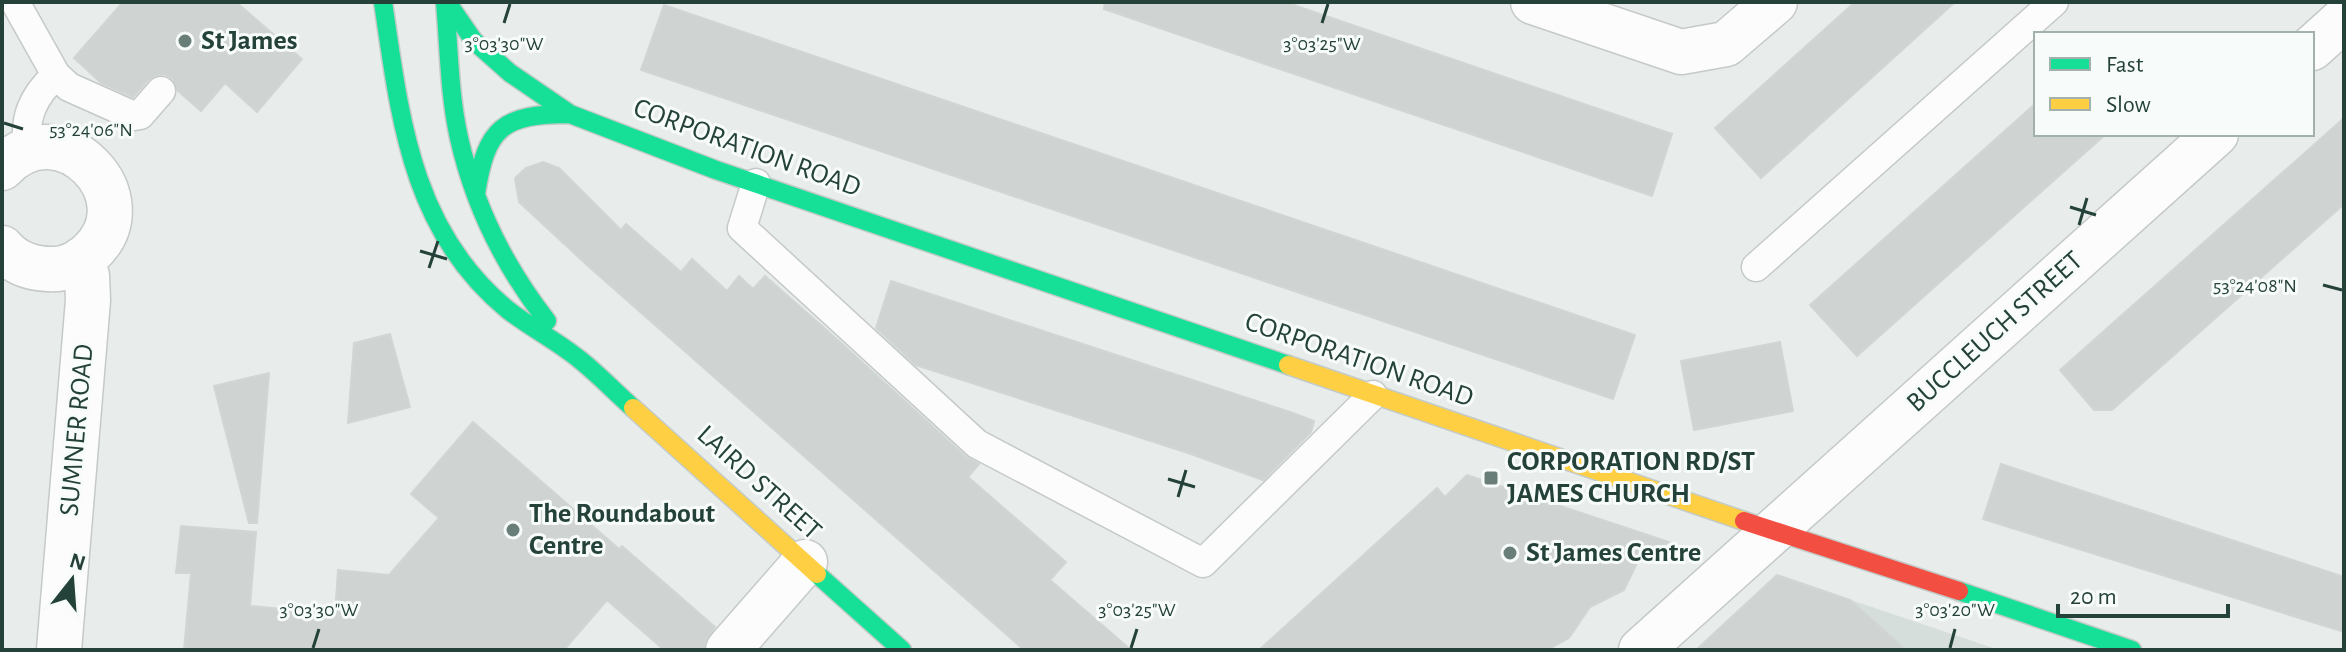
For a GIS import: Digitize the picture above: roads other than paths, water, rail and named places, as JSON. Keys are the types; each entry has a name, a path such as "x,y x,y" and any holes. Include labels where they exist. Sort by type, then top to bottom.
{"street":[{"path":"383,2 401,121 434,220 470,273 508,310 579,359"},
{"path":"446,2 459,137 476,194 499,247 528,299 579,359"},
{"name":"CORPORATION ROAD","path":"446,2 474,41 510,73 570,114 716,170 2132,650"},
{"path":"1533,2 1681,52 1726,44 1775,2"},
{"path":"2338,2 2344,9"},
{"path":"2314,46 2344,19"},
{"name":"CORPORATION ROAD","path":"476,194 484,149 497,131 515,120 545,113 570,114"},
{"name":"BUCCLEUCH STREET","path":"1641,650 2214,136"},
{"path":"2,248 22,264 42,270 63,268 93,250 103,237 109,217 108,196 101,177 87,161 69,151 49,146 15,159"},
{"name":"SUMNER ROAD","path":"59,650 88,300 87,276 82,259"},
{"name":"LAIRD STREET","path":"579,359 902,650"},
{"path":"728,650 805,562"}],"lane":[{"path":"15,2 56,75 69,87 134,116 140,115 161,91"},
{"path":"1756,267 2054,2"},
{"path":"15,159 30,110 41,90 56,75"},
{"path":"756,183 742,228 977,444 1203,563 1373,395"}],"place":[{"name":"St James","path":"185,41"},
{"name":"CORPORATION RD/ST JAMES CHURCH","path":"1491,478"},
{"name":"The Roundabout Centre","path":"513,530"},
{"name":"St James Centre","path":"1510,553"}]}
